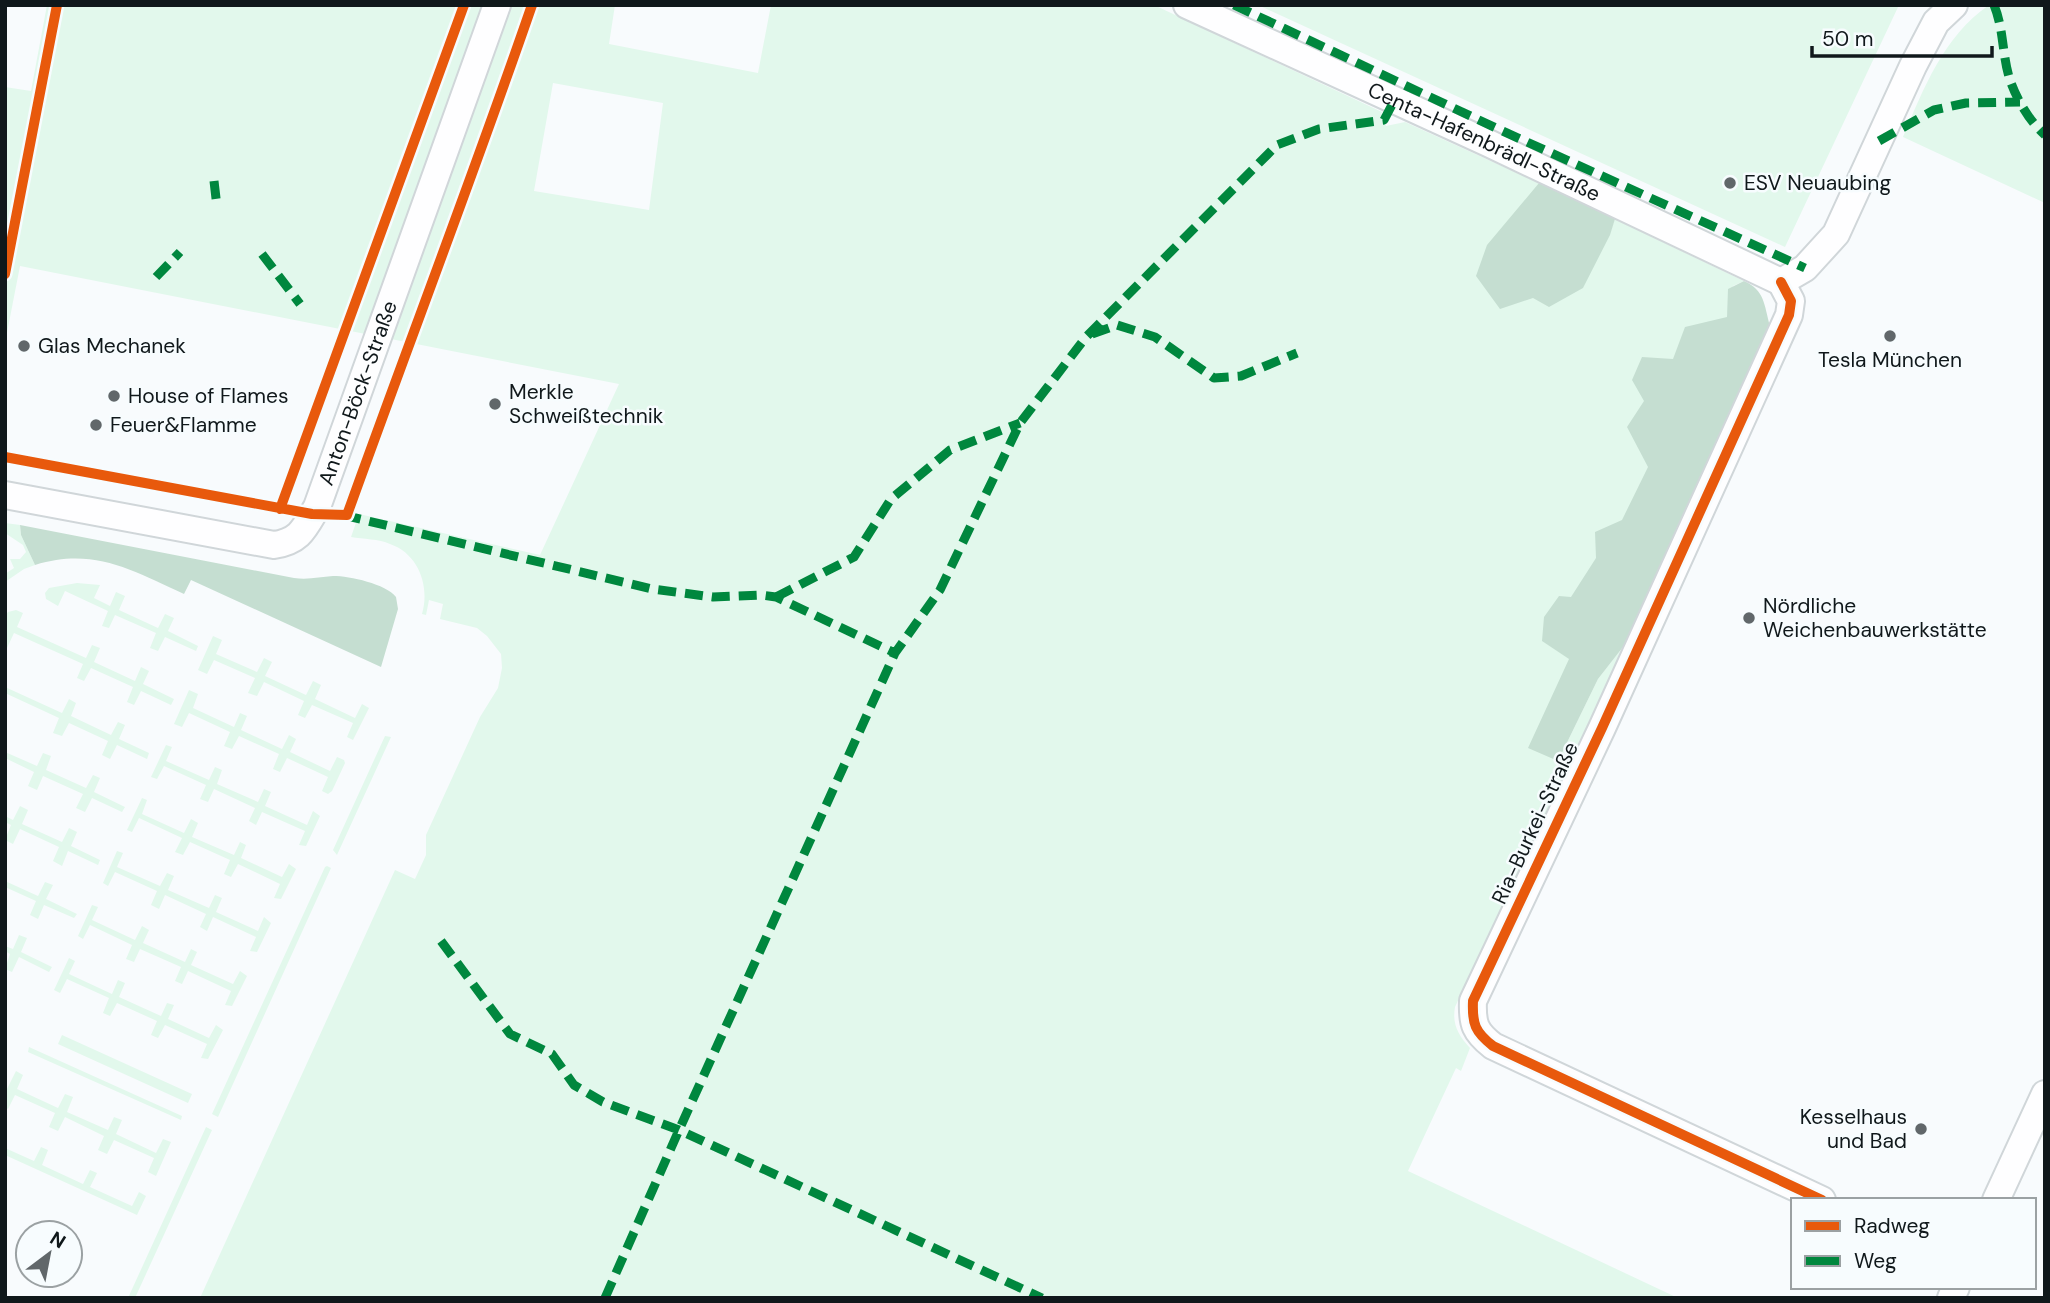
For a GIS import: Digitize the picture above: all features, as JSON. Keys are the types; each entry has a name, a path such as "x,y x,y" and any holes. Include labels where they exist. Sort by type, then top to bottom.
{"street":[{"name":"Anton-Böck-Straße","path":"5,495 274,545 288,543 299,536 317,507 497,5"},
{"name":"Centa-Hafenbrädl-Straße","path":"1187,5 1488,143 1781,282"},
{"path":"1781,282 1805,268 1836,234 1913,66 1936,22 1954,5"},
{"name":"Ria-Burkei-Straße","path":"1781,282 1791,301 1789,315 1602,728 1473,1001 1472,1019 1480,1036 1493,1046 1818,1198"},
{"path":"1997,1198 2045,1094"}],"green space":[{"path":"47,5 615,5 609,44 758,73 771,5 1154,5 1382,112 1386,126 1405,122 1539,183 1532,194 1611,230 1615,219 1744,281 1733,286 1727,317 1558,761 1598,679 1623,647 1455,1007 1457,1029 1470,1048 1461,1071 1456,1068 1408,1171 1678,1298 200,1298 395,870 415,879 426,855 426,835 480,717 498,688 502,668 501,654 487,636 477,628 440,619 443,604 429,600 426,615 422,614 423,583 415,563 408,555 390,544 351,537 359,514 540,555 619,384 20,266 5,343 5,87 31,91","holes":["553,83 663,103 649,210 534,191"]},
{"name":"ESV Neuaubing","path":"1258,5 1899,5 1785,247"},
{"path":"1989,5 2045,5 2045,203 1903,137 1927,82 1947,48 1959,32"},
{"path":"1539,183 1615,219 1610,235 1583,288 1549,307 1533,298 1500,309 1476,276 1487,245"},
{"path":"1744,281 1760,294 1770,326 1623,647 1598,679 1558,761 1528,748 1569,659 1542,641 1544,617 1559,596 1571,597 1596,558 1595,532 1622,520 1648,467 1627,427 1644,401 1632,380 1642,357 1673,359 1685,327 1727,317 1728,289"},
{"path":"5,523 20,525 21,535 35,565 5,582 5,574 14,568 10,559 20,559 26,552 23,545 5,533"},
{"path":"20,525 294,578 340,576 384,588 396,597 398,609 381,667 191,580 184,594 129,570 94,560 56,560 35,565 21,535"},
{"path":"77,583 100,585 94,598 110,606 116,592 125,596 119,610 158,628 165,614 174,618 168,631 198,646 196,651 165,637 158,651 150,648 156,633 115,615 109,628 102,626 108,611 65,591 58,606 46,599 45,593 49,588"},
{"path":"16,610 23,613 17,627 86,658 92,645 100,648 94,662 135,681 141,667 149,671 143,684 174,699 171,705 141,691 134,705 127,702 133,687 91,668 84,681 77,678 83,664 14,633 7,648 5,647 5,616"},
{"path":"213,636 222,640 216,654 257,672 264,658 272,662 265,676 306,695 313,681 321,685 315,699 355,718 362,704 369,708 353,740 347,737 353,723 312,705 305,718 298,715 304,701 264,682 257,696 248,693 255,678 214,660 207,674 198,670"},
{"path":"5,687 62,713 69,699 76,703 71,716 111,735 118,722 125,725 119,739 149,753 147,759 117,745 110,759 102,755 108,741 69,723 62,736 53,733 59,718 5,693"},
{"path":"189,690 198,694 193,708 234,727 240,713 247,716 241,730 282,749 289,735 296,739 290,752 330,771 337,757 344,760 332,791 328,794 322,791 328,777 287,758 280,772 273,769 279,754 239,736 232,749 224,746 230,732 189,713 182,727 174,724"},
{"path":"385,736 391,737 337,855 333,850"},
{"path":"166,745 172,747 166,761 209,780 215,767 222,770 217,784 258,802 264,789 271,792 265,806 307,825 313,811 320,816 306,846 299,845 305,831 262,812 256,825 249,821 255,808 214,789 208,802 200,799 206,785 164,766 157,779 151,777"},
{"path":"5,752 37,766 43,753 51,756 46,770 86,788 93,775 100,778 94,792 125,807 122,812 92,798 85,812 76,808 83,794 43,776 37,790 28,786 34,772 5,758"},
{"path":"142,798 147,800 142,814 184,833 191,819 198,823 192,837 234,855 240,842 246,845 241,858 282,877 289,864 296,869 281,899 274,898 280,884 238,864 231,877 224,874 230,860 190,842 183,855 175,852 182,838 139,818 132,832 127,830"},
{"path":"20,806 28,810 22,824 62,842 69,828 77,832 71,846 100,860 98,865 68,851 62,866 53,861 59,847 20,829 13,844 5,840 11,825 5,822 5,816 13,820"},
{"path":"117,851 123,853 117,867 160,886 167,873 174,876 168,890 209,908 215,895 222,898 216,912 258,931 264,917 271,923 257,952 250,951 256,937 213,917 207,931 200,927 206,914 165,895 159,909 151,905 157,891 115,872 108,886 103,883"},
{"path":"327,866 331,868 218,1117 212,1114"},
{"path":"5,881 38,896 45,882 53,885 46,899 77,914 74,918 44,905 38,919 30,915 36,901 5,887"},
{"path":"92,905 98,907 92,920 135,940 142,926 149,930 143,943 185,962 191,949 197,952 191,965 233,984 240,971 247,976 232,1006 225,1005 231,991 188,971 182,984 175,981 181,967 140,949 134,962 126,959 132,945 90,925 83,939 78,936"},
{"path":"19,935 27,938 21,952 52,967 49,972 19,957 12,972 5,969 10,954 5,951 5,946 13,949"},
{"path":"69,958 75,961 69,974 112,994 118,980 125,983 119,997 161,1016 167,1003 174,1005 168,1019 209,1038 216,1025 223,1030 208,1059 201,1058 207,1044 165,1025 158,1038 151,1035 157,1021 117,1003 110,1016 103,1013 109,998 67,979 60,993 54,990"},
{"path":"62,1035 192,1094 188,1103 58,1044"},
{"path":"29,1047 182,1116 181,1120 28,1052"},
{"path":"16,1071 23,1075 17,1089 58,1108 65,1094 73,1097 67,1112 108,1130 114,1117 122,1120 116,1134 156,1153 163,1139 171,1142 156,1176 148,1172 154,1158 114,1140 107,1154 98,1150 104,1136 65,1117 58,1131 49,1127 55,1113 15,1095 8,1109 5,1107 5,1093"},
{"path":"206,1127 212,1130 135,1298 128,1298"},
{"path":"41,1147 48,1150 42,1165 83,1184 90,1170 97,1173 90,1187 132,1206 139,1192 146,1196 137,1215 5,1155 5,1148 34,1161"}],"marked path":[{"path":"1234,5 1496,128 1805,268"},
{"path":"1994,5 2013,88 2029,117 2045,135"},
{"path":"605,1298 895,653 940,590 1020,423 1086,337 1277,145 1319,129 1384,120 1394,101"},
{"path":"1879,141 1934,110 1966,103 2020,102"},
{"path":"214,181 217,207"},
{"path":"156,277 180,252"},
{"path":"262,254 300,304"},
{"path":"1092,334 1117,325 1155,337 1214,378 1241,376 1297,353"},
{"path":"776,597 854,557 891,499 950,450 1020,423"},
{"path":"343,515 652,589 713,597 776,597 895,653"},
{"path":"441,941 510,1034 552,1054 574,1085 603,1102 679,1130 1042,1298"}],"cycle path":[{"path":"5,274 57,5"},
{"path":"280,509 464,5"},
{"path":"5,457 312,514 347,515 532,5"},
{"path":"1781,282 1791,301 1789,315 1602,728 1473,1001 1473,1009 1476,1027 1493,1046 1818,1198"}],"place":[{"name":"ESV Neuaubing","path":"1730,183"},
{"name":"Tesla München","path":"1890,336"},
{"name":"Glas Mechanek","path":"24,346"},
{"name":"House of Flames","path":"114,396"},
{"name":"Merkle Schweißtechnik","path":"495,404"},
{"name":"Feuer&Flamme","path":"96,425"},
{"name":"Nördliche Weichenbauwerkstätte","path":"1749,618"},
{"name":"Kesselhaus und Bad","path":"1921,1129"}]}
